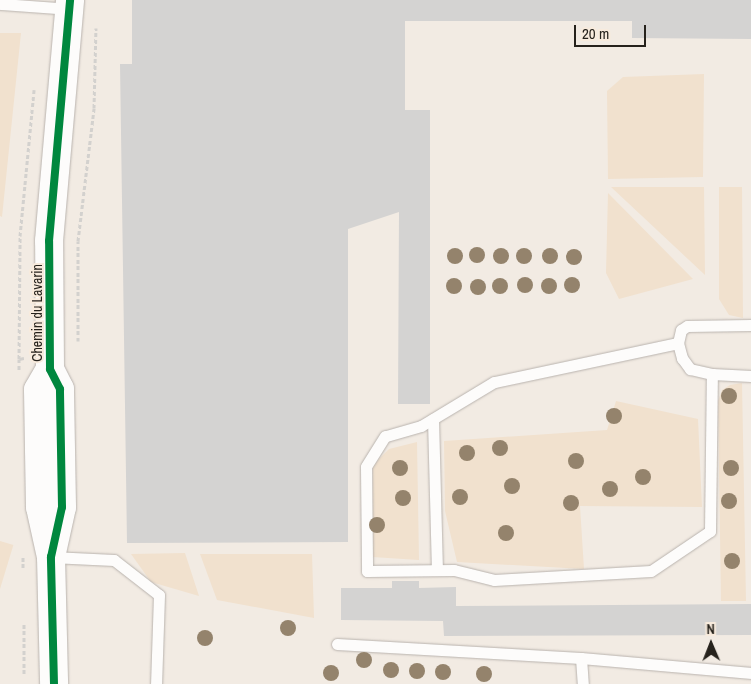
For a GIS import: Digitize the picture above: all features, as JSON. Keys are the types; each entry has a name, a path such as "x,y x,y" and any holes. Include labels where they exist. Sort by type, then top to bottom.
{"street":[{"name":"Chemin du Lavarin","path":"54,684 51,557 62,506 60,389 50,369 49,241 70,4"}],"lane":[{"path":"0,4 70,4"},
{"path":"751,325 687,326 681,330 678,343 682,358 690,368 712,374 751,376"},
{"path":"678,343 494,382 421,426 385,436 366,467 367,571 454,570 494,580 651,572 710,531 712,374"},
{"path":"433,419 437,570"},
{"path":"51,557 114,560 159,595 156,684"},
{"path":"337,644 581,658 751,673"},
{"path":"581,658 582,684"}],"path":[{"path":"78,348 78,241 94,108 96,20"}],"shaded area":[{"path":"0,33 21,33 2,217 0,216"},
{"path":"704,74 703,177 608,179 607,91 623,77"},
{"path":"611,187 704,187 705,275"},
{"path":"719,187 742,187 743,318 729,315 719,299"},
{"path":"608,193 693,279 619,299 606,273"},
{"path":"742,383 746,601 721,601 718,401 722,390 730,385"},
{"path":"616,401 698,419 702,507 580,506 584,569 457,562 445,511 444,441 607,430"},
{"path":"417,442 419,560 372,557 373,465 389,449"},
{"path":"0,541 13,545 0,589"},
{"path":"185,553 199,596 151,582 131,554"},
{"path":"200,554 312,554 314,618 217,600"}],"building":[{"path":"132,0 751,0 751,39 632,38 632,21 405,21 405,110 430,110 430,404 398,404 399,212 348,229 348,542 127,543 120,64 132,64"},
{"path":"392,581 419,581 419,588 456,587 456,606 751,604 751,635 444,636 443,621 341,620 341,588 392,588"}],"cycle path":[{"path":"54,684 51,557 62,507 60,389 50,369 49,241 70,0"}]}
